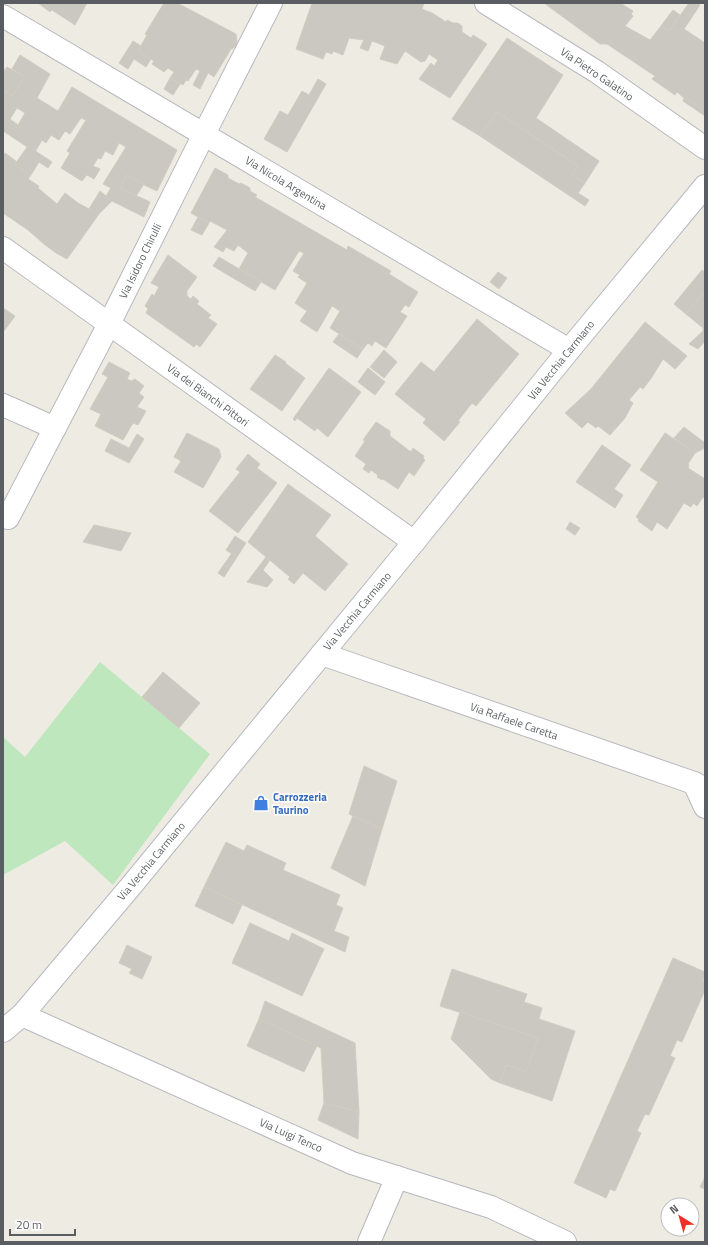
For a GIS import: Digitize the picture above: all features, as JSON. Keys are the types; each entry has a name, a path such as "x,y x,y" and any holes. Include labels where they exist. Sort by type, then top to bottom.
{"street":[{"name":"Via Isidoro Chirulli","path":"8,518 109,324 271,3"},
{"name":"Via Pietro Galatino","path":"486,3 597,72 705,148"},
{"name":"Via Nicola Argentina","path":"3,16 568,350"},
{"name":"Via Vecchia Carmiano","path":"3,1031 22,1015 131,886 414,542 568,350 705,186"},
{"name":"Via dei Bianchi Pittori","path":"3,248 414,542"},
{"path":"3,405 55,428"},
{"name":"Via Raffaele Caretta","path":"322,654 699,786"},
{"path":"699,786 705,807"},
{"name":"Via Luigi Tenco","path":"22,1015 352,1163 491,1207 564,1242"},
{"path":"369,1242 397,1177"}],"green space":[{"path":"100,662 210,754 113,885 65,841 3,875 3,737 25,757"}],"building":[{"path":"38,3 87,3 75,25 52,10 50,12"},
{"path":"164,3 177,3 236,34 237,42 235,47 231,49 214,77 208,73 200,89 193,85 200,71 196,69 188,81 186,80 183,85 170,78 174,72 168,68 164,72 152,64 154,61 138,51 147,35 145,34"},
{"path":"312,3 424,3 422,9 432,13 446,22 447,20 453,23 458,23 462,26 462,32 471,38 473,35 487,44 450,98 419,79 431,63 434,66 438,60 429,54 425,61 421,62 405,51 397,64 380,59 385,46 372,41 368,51 360,48 364,40 349,38 343,55 333,51 332,54 326,52 323,59 296,49"},
{"path":"544,3 620,3 633,11 631,14 633,16 625,26 650,40 661,26 669,31 689,3 697,3 700,5 684,29 705,43 705,110 684,98 677,92 675,95 652,79 655,76 607,44 600,44"},
{"path":"673,10 680,15 669,31 661,26"},
{"path":"507,38 563,75 536,118 599,161 585,183 572,174 578,166 497,112 480,136 452,119"},
{"path":"133,41 141,46 138,51 151,59 146,67 134,59 128,69 119,63"},
{"path":"20,55 50,74 37,98 58,111 72,87 177,150 157,191 127,175 120,188 150,202 144,217 112,201 99,214 67,259 56,253 28,230 3,213 3,157 5,153 17,162 15,164 31,175 28,179 39,186 38,188 57,204 65,193 89,209 100,191 106,196 111,188 103,184 126,147 119,143 113,155 105,151 101,159 98,158 93,166 100,169 94,179 87,175 82,181 61,168 70,153 67,151 86,120 81,118 70,134 65,131 59,140 51,135 46,143 42,140 35,152 3,131 3,90 12,96 25,77 12,69","holes":["17,108 25,113 18,125 10,119"]},
{"path":"7,67 25,77 12,96 3,90 3,72"},
{"path":"170,78 180,84 173,95 164,89"},
{"path":"318,79 326,84 287,152 264,139 280,111 288,115 302,91 309,95"},
{"path":"684,98 705,110 705,116 683,101"},
{"path":"497,112 578,166 572,174 585,183 578,193 589,200 585,206 480,136"},
{"path":"28,146 52,162 48,168 39,162 31,175 15,164"},
{"path":"215,168 228,175 228,178 250,188 250,191 257,195 255,197 347,250 348,246 391,271 389,274 418,292 409,307 405,305 400,312 407,316 386,348 375,341 372,346 368,343 363,349 330,328 340,311 332,306 317,332 300,321 307,311 295,303 307,283 298,277 300,275 293,271 304,253 299,251 275,290 239,269 248,253 238,245 234,251 226,247 223,252 214,247 227,230 210,221 209,223 191,213"},
{"path":"127,175 144,184 136,196 120,188"},
{"path":"198,217 209,223 202,235 191,230"},
{"path":"168,255 197,277 187,291 187,296 191,299 193,296 199,301 197,304 211,315 208,318 217,324 200,347 196,344 194,347 146,313 148,309 145,306 152,294 154,296 159,287 151,283"},
{"path":"219,257 261,282 255,291 213,266"},
{"path":"702,270 705,272 705,291 686,314 674,304"},
{"path":"498,272 507,278 499,289 490,282"},
{"path":"705,291 705,332 703,331 703,328 686,314"},
{"path":"3,308 15,316 4,331 3,330"},
{"path":"477,319 519,354 476,406 472,403 458,421 460,422 444,441 423,423 426,419 395,394 421,362 434,372"},
{"path":"645,322 687,356 675,369 663,359 643,389 640,387 629,400 633,403 625,418 610,435 598,426 596,428 588,422 582,428 565,413 591,389"},
{"path":"703,331 705,332 705,341 698,349 689,344"},
{"path":"339,334 363,349 357,358 333,342"},
{"path":"384,350 397,362 384,378 370,367"},
{"path":"275,355 305,378 282,411 250,389"},
{"path":"109,362 130,373 127,379 131,381 135,379 144,386 139,393 144,397 137,407 146,411 138,425 133,423 123,440 95,426 101,414 90,409 108,377 102,374"},
{"path":"329,368 361,392 328,437 317,428 315,431 297,418 295,421 293,419"},
{"path":"368,368 385,382 375,395 358,382"},
{"path":"376,422 390,431 390,436 411,452 413,448 424,456 423,458 425,460 414,476 409,472 398,489 383,479 382,480 377,477 378,475 371,470 369,473 363,469 366,464 355,456 365,441 363,440"},
{"path":"684,427 705,443 705,448 695,453 674,438"},
{"path":"187,433 219,449 221,457 203,488 174,472 181,461 174,457"},
{"path":"665,433 695,453 688,464 688,468 705,479 705,499 703,497 697,506 693,503 691,507 684,503 667,529 657,522 652,531 638,521 639,519 636,517 658,482 640,470"},
{"path":"137,434 144,439 129,463 105,451 111,439 129,448"},
{"path":"602,445 631,465 614,489 623,495 615,508 576,482"},
{"path":"248,454 260,464 257,468 277,483 238,533 209,511 240,472 236,469"},
{"path":"288,484 331,515 315,536 348,564 325,591 303,573 294,584 288,579 290,577 248,542"},
{"path":"570,522 580,528 575,535 566,529"},
{"path":"94,525 131,533 121,551 83,542"},
{"path":"235,536 246,543 237,557 226,550"},
{"path":"232,553 237,557 224,577 218,573"},
{"path":"266,557 270,560 263,570 273,580 267,587 247,582"},
{"path":"163,672 200,703 179,728 142,697"},
{"path":"364,766 397,781 382,829 349,814"},
{"path":"353,816 382,829 365,886 331,868"},
{"path":"226,842 244,851 247,845 286,863 283,870 340,895 336,905 343,908 334,931 349,937 345,952 204,887"},
{"path":"204,887 242,905 233,924 195,906"},
{"path":"250,923 289,941 292,933 324,949 302,996 232,963"},
{"path":"127,945 152,957 142,979 129,973 132,969 119,963"},
{"path":"673,958 705,972 703,981 705,982 705,990 682,1042 677,1040 670,1056 675,1058 649,1115 645,1114 637,1131 641,1133 615,1191 610,1189 606,1198 574,1183"},
{"path":"452,969 527,994 524,1002 542,1008 539,1019 575,1031 552,1101 500,1083 506,1065 526,1072 538,1038 440,1006"},
{"path":"265,1001 355,1043 359,1112 324,1103 321,1048 259,1019"},
{"path":"460,1012 538,1038 526,1072 506,1065 500,1083 491,1079 451,1039"},
{"path":"259,1019 317,1046 304,1072 247,1046"},
{"path":"324,1103 359,1112 358,1139 318,1120"},
{"path":"705,1177 705,1189 700,1187"}],"place":[{"name":"Carrozzeria Taurino","path":"261,803"}]}
